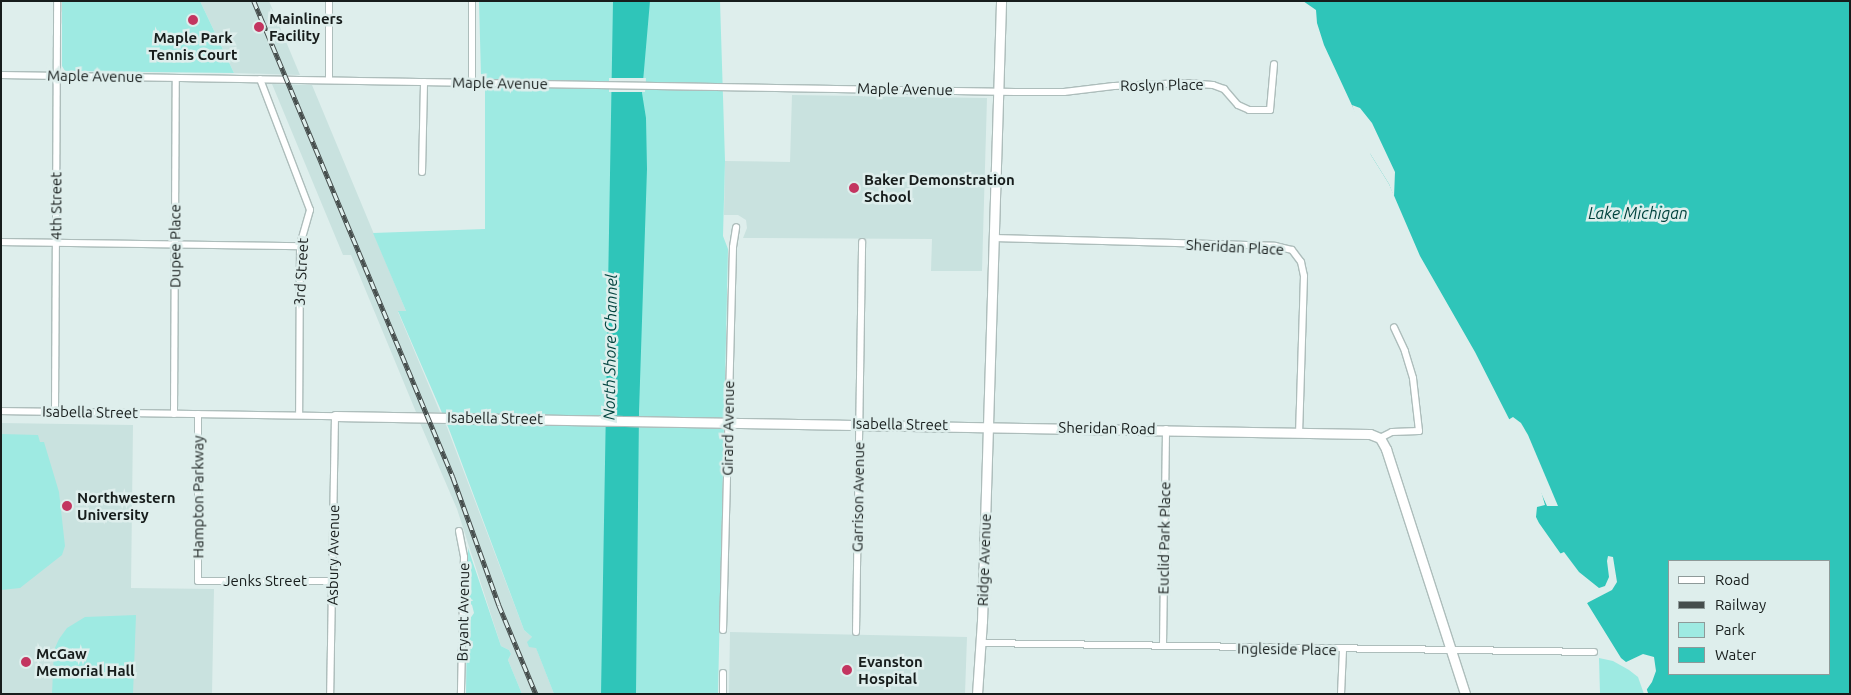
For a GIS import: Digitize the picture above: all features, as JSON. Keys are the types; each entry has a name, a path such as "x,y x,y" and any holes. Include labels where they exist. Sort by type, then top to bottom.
{"street":[{"name":"4th Street","path":"55,412 57,1"},
{"path":"329,1 329,80"},
{"path":"472,1 472,83"},
{"path":"988,426 1001,1"},
{"name":"Roslyn Place","path":"998,91 1064,92 1136,85 1206,84 1224,89 1243,108 1270,110 1274,64"},
{"name":"Maple Avenue","path":"1,75 998,91"},
{"name":"Dupee Place","path":"174,414 176,78"},
{"name":"3rd Street","path":"260,79 310,210 300,246 299,415"},
{"path":"422,172 424,82"},
{"name":"Girard Avenue","path":"723,630 733,246 736,227"},
{"name":"Sheridan Place","path":"994,238 1275,246 1292,250 1301,262 1304,276 1299,431"},
{"path":"1,242 300,246"},
{"name":"Garrison Avenue","path":"856,632 862,242"},
{"path":"1394,327 1405,351 1413,378 1417,397 1419,431 1392,432 1380,438 1386,449 1465,694"},
{"name":"Isabella Street","path":"1,411 988,426"},
{"name":"Hampton Parkway","path":"198,414 198,581"},
{"name":"Asbury Avenue","path":"330,694 335,416"},
{"name":"Sheridan Road","path":"988,426 1357,432 1380,438"},
{"name":"Ridge Avenue","path":"977,694 981,643 988,426"},
{"name":"Euclid Park Place","path":"1163,646 1166,429"},
{"name":"Bryant Avenue","path":"459,531 464,556 461,694"},
{"name":"Jenks Street","path":"198,581 332,581"},
{"name":"Ingleside Place","path":"981,643 1343,650 1594,652"},
{"path":"1341,694 1343,650"},
{"path":"723,673 723,694"}],"shaded area":[{"path":"200,1 269,1 300,75 234,73"},
{"path":"272,84 312,85 406,311 398,312 440,412 416,412 351,255 343,255"},
{"name":"Baker Demonstration School","path":"792,95 987,98 982,271 931,271 932,239 743,238 747,228 746,220 738,215 724,215 725,161 790,162"},
{"path":"445,422 524,630 532,637 554,694 522,694 508,660 511,654 509,650 501,646 457,509 420,423"},
{"name":"Northwestern University","path":"1,423 133,425 131,588 214,589 212,694 1,694"},
{"name":"Evanston Hospital","path":"730,632 967,637 965,694 729,694"}],"green space":[{"path":"62,1 200,1 234,73 65,71 62,66"},
{"path":"479,1 720,1 725,161 723,236 728,249 718,694 554,694 536,648 529,647 527,642 532,637 524,630 449,429 398,311 406,311 373,233 485,229 485,77 481,77"},
{"path":"1,434 38,435 40,442 44,442 59,492 65,546 62,555 20,588 1,590"},
{"path":"468,548 501,646 509,650 511,654 508,660 522,694 466,694 467,623 474,613 472,605 467,601"},
{"path":"136,615 133,694 52,694 54,650 67,628 85,617"},
{"path":"1599,658 1613,661 1638,677 1644,694 1600,694"}],"water":[{"name":"North Shore Channel","path":"613,1 650,1 642,93 646,118 647,169 639,412 636,694 601,694"},
{"name":"Lake Michigan","path":"1303,1 1850,1 1850,694 1648,693 1642,675 1621,658 1587,603 1595,595 1594,585 1570,567 1536,517 1537,507 1545,505 1535,470 1475,352 1420,256 1389,184 1371,155 1356,114 1324,45 1317,23 1316,10"}],"pier":[{"path":"609,78 646,78 645,92 609,92"},
{"path":"1352,105 1360,108 1372,123 1395,172 1394,197 1389,184 1366,147"},
{"path":"1513,417 1521,423 1528,435 1558,506 1547,506 1508,420"},
{"path":"1564,552 1579,572 1599,588 1605,586 1609,577 1608,556 1613,557 1617,582 1612,590 1587,603 1586,601 1593,594 1591,586 1568,569 1557,555"},
{"path":"1643,654 1654,657 1656,671 1652,682 1645,692 1640,677 1624,663"}],"railway":[{"path":"254,1 453,477 499,605 536,694"}],"place":[{"name":"Maple Park Tennis Court","path":"193,20"},
{"name":"Mainliners Facility","path":"259,27"},
{"name":"Baker Demonstration School","path":"854,188"},
{"name":"Northwestern University","path":"67,506"},
{"name":"McGaw Memorial Hall","path":"26,662"},
{"name":"Evanston Hospital","path":"847,670"}]}
